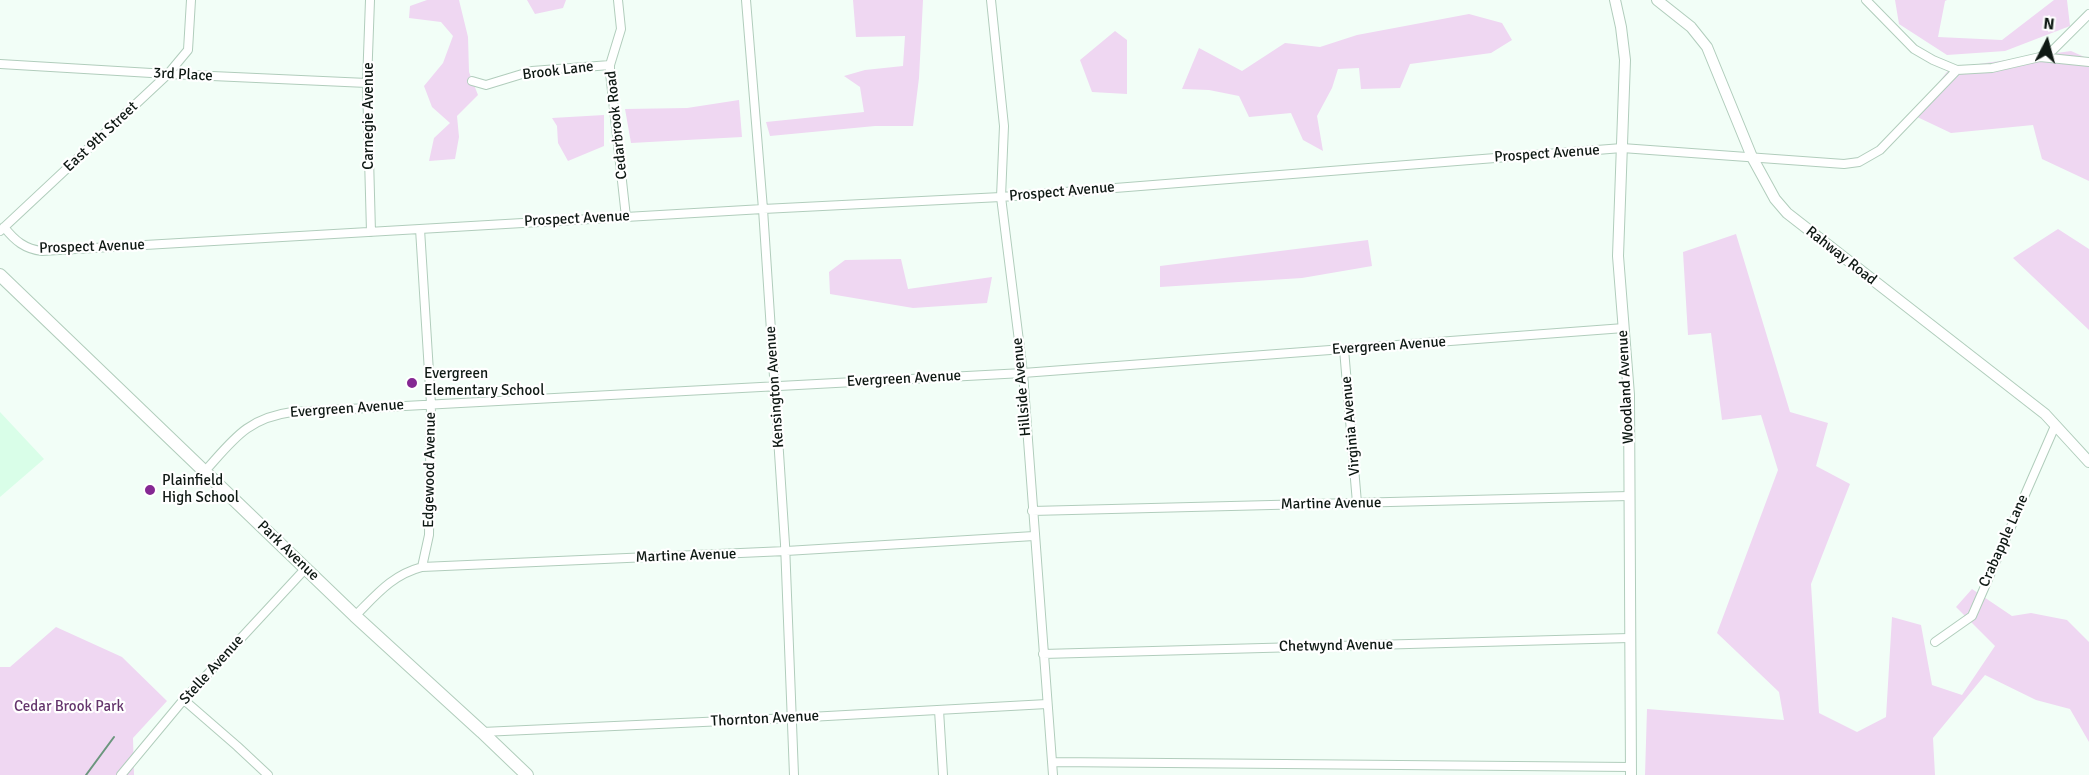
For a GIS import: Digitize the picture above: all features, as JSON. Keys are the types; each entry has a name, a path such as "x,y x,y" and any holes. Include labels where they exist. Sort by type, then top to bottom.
{"main road":[{"name":"Park Avenue","path":"0,275 355,616 527,775"}],"street":[{"name":"East 9th Street","path":"2,229 168,74 188,50 191,0"},
{"name":"Carnegie Avenue","path":"370,0 367,83 370,232"},
{"name":"Cedarbrook Road","path":"618,0 621,29 610,65 626,217"},
{"name":"Kensington Avenue","path":"746,0 763,208 786,551 794,775"},
{"name":"Hillside Avenue","path":"990,0 1004,126 1001,197 1023,373 1053,775"},
{"name":"Woodland Avenue","path":"1615,0 1622,27 1625,60 1618,256 1629,395 1631,771"},
{"name":"Rahway Road","path":"1657,0 1691,27 1707,47 1752,157 1775,199 1787,213 2045,414 2089,462"},
{"path":"1866,0 1914,49 1957,70 1992,68 2040,57 2053,50 2089,14"},
{"path":"2040,57 2089,62"},
{"name":"3rd Place","path":"0,64 367,83"},
{"name":"Brook Lane","path":"472,81 486,85 532,71 610,65"},
{"name":"Prospect Avenue","path":"2,229 18,243 33,250 42,251 763,208 1001,197 1622,148 1844,164 1859,162 1880,150 1957,70"},
{"name":"Edgewood Avenue","path":"420,229 431,404 429,535 423,567"},
{"name":"Evergreen Avenue","path":"205,471 250,425 263,418 292,412 1023,373 1624,328"},
{"name":"Virginia Avenue","path":"1344,349 1357,503"},
{"name":"Crabapple Lane","path":"1935,642 1972,616 2055,426"},
{"name":"Martine Avenue","path":"1032,512 1629,496"},
{"name":"Martine Avenue","path":"355,616 385,585 398,576 423,567 786,551 1034,536"},
{"name":"Stelle Avenue","path":"121,775 184,700 306,568"},
{"name":"Chetwynd Avenue","path":"1043,654 1629,638"},
{"path":"184,700 268,775"},
{"name":"Thornton Avenue","path":"483,732 1047,704"},
{"path":"939,710 943,775"},
{"path":"1052,762 1631,771"}],"shaded area":[{"path":"0,412 44,459 0,497"}],"green space":[{"path":"427,0 459,0 468,37 469,72 478,95 457,116 459,137 455,159 429,161 434,138 450,123 432,107 424,86 443,63 453,36 441,22 409,18 410,6"},
{"path":"527,0 566,0 563,8 535,14"},
{"path":"853,0 923,0 919,78 913,126 875,126 770,136 766,122 864,112 860,87 844,76 865,70 903,66 905,36 856,37"},
{"path":"1895,0 1947,0 1938,37 2002,40 2054,0 2067,0 2070,26 2005,51 1947,55 1899,24"},
{"path":"1469,14 1502,23 1512,40 1491,53 1410,64 1400,88 1361,89 1359,68 1338,69 1332,88 1317,116 1323,151 1303,140 1291,113 1249,117 1239,96 1209,90 1182,89 1199,48 1242,71 1285,43 1320,47 1357,35"},
{"path":"1115,31 1127,40 1127,94 1092,92 1080,60"},
{"path":"2071,51 2089,59 2089,181 2042,159 2033,125 1951,133 1913,115 1950,68"},
{"path":"739,100 742,137 631,143 625,109 687,108"},
{"path":"604,115 604,146 568,161 558,143 557,126 552,118"},
{"path":"2058,229 2089,249 2089,330 2013,258"},
{"path":"1736,234 1790,412 1828,423 1816,466 1850,484 1811,584 1819,713 1857,732 1886,717 1892,617 1921,625 1932,685 1962,695 1995,646 1956,607 1972,589 2012,616 2031,613 2067,620 2089,642 2089,742 2070,709 2036,700 1985,675 1933,738 1935,775 1645,775 1647,709 1784,720 1779,692 1717,633 1778,470 1761,415 1722,420 1711,333 1688,335 1683,252"},
{"path":"1368,240 1372,266 1302,278 1160,287 1160,266"},
{"path":"901,259 908,289 992,277 987,303 913,308 830,294 829,272 845,260"},
{"name":"Cedar Brook Park","path":"56,627 122,657 167,701 133,738 134,775 0,775 0,667 10,667"}],"waterway":[{"path":"86,775 114,737"}],"place":[{"name":"Evergreen Elementary School","path":"412,383"},
{"name":"Plainfield High School","path":"150,490"}]}
